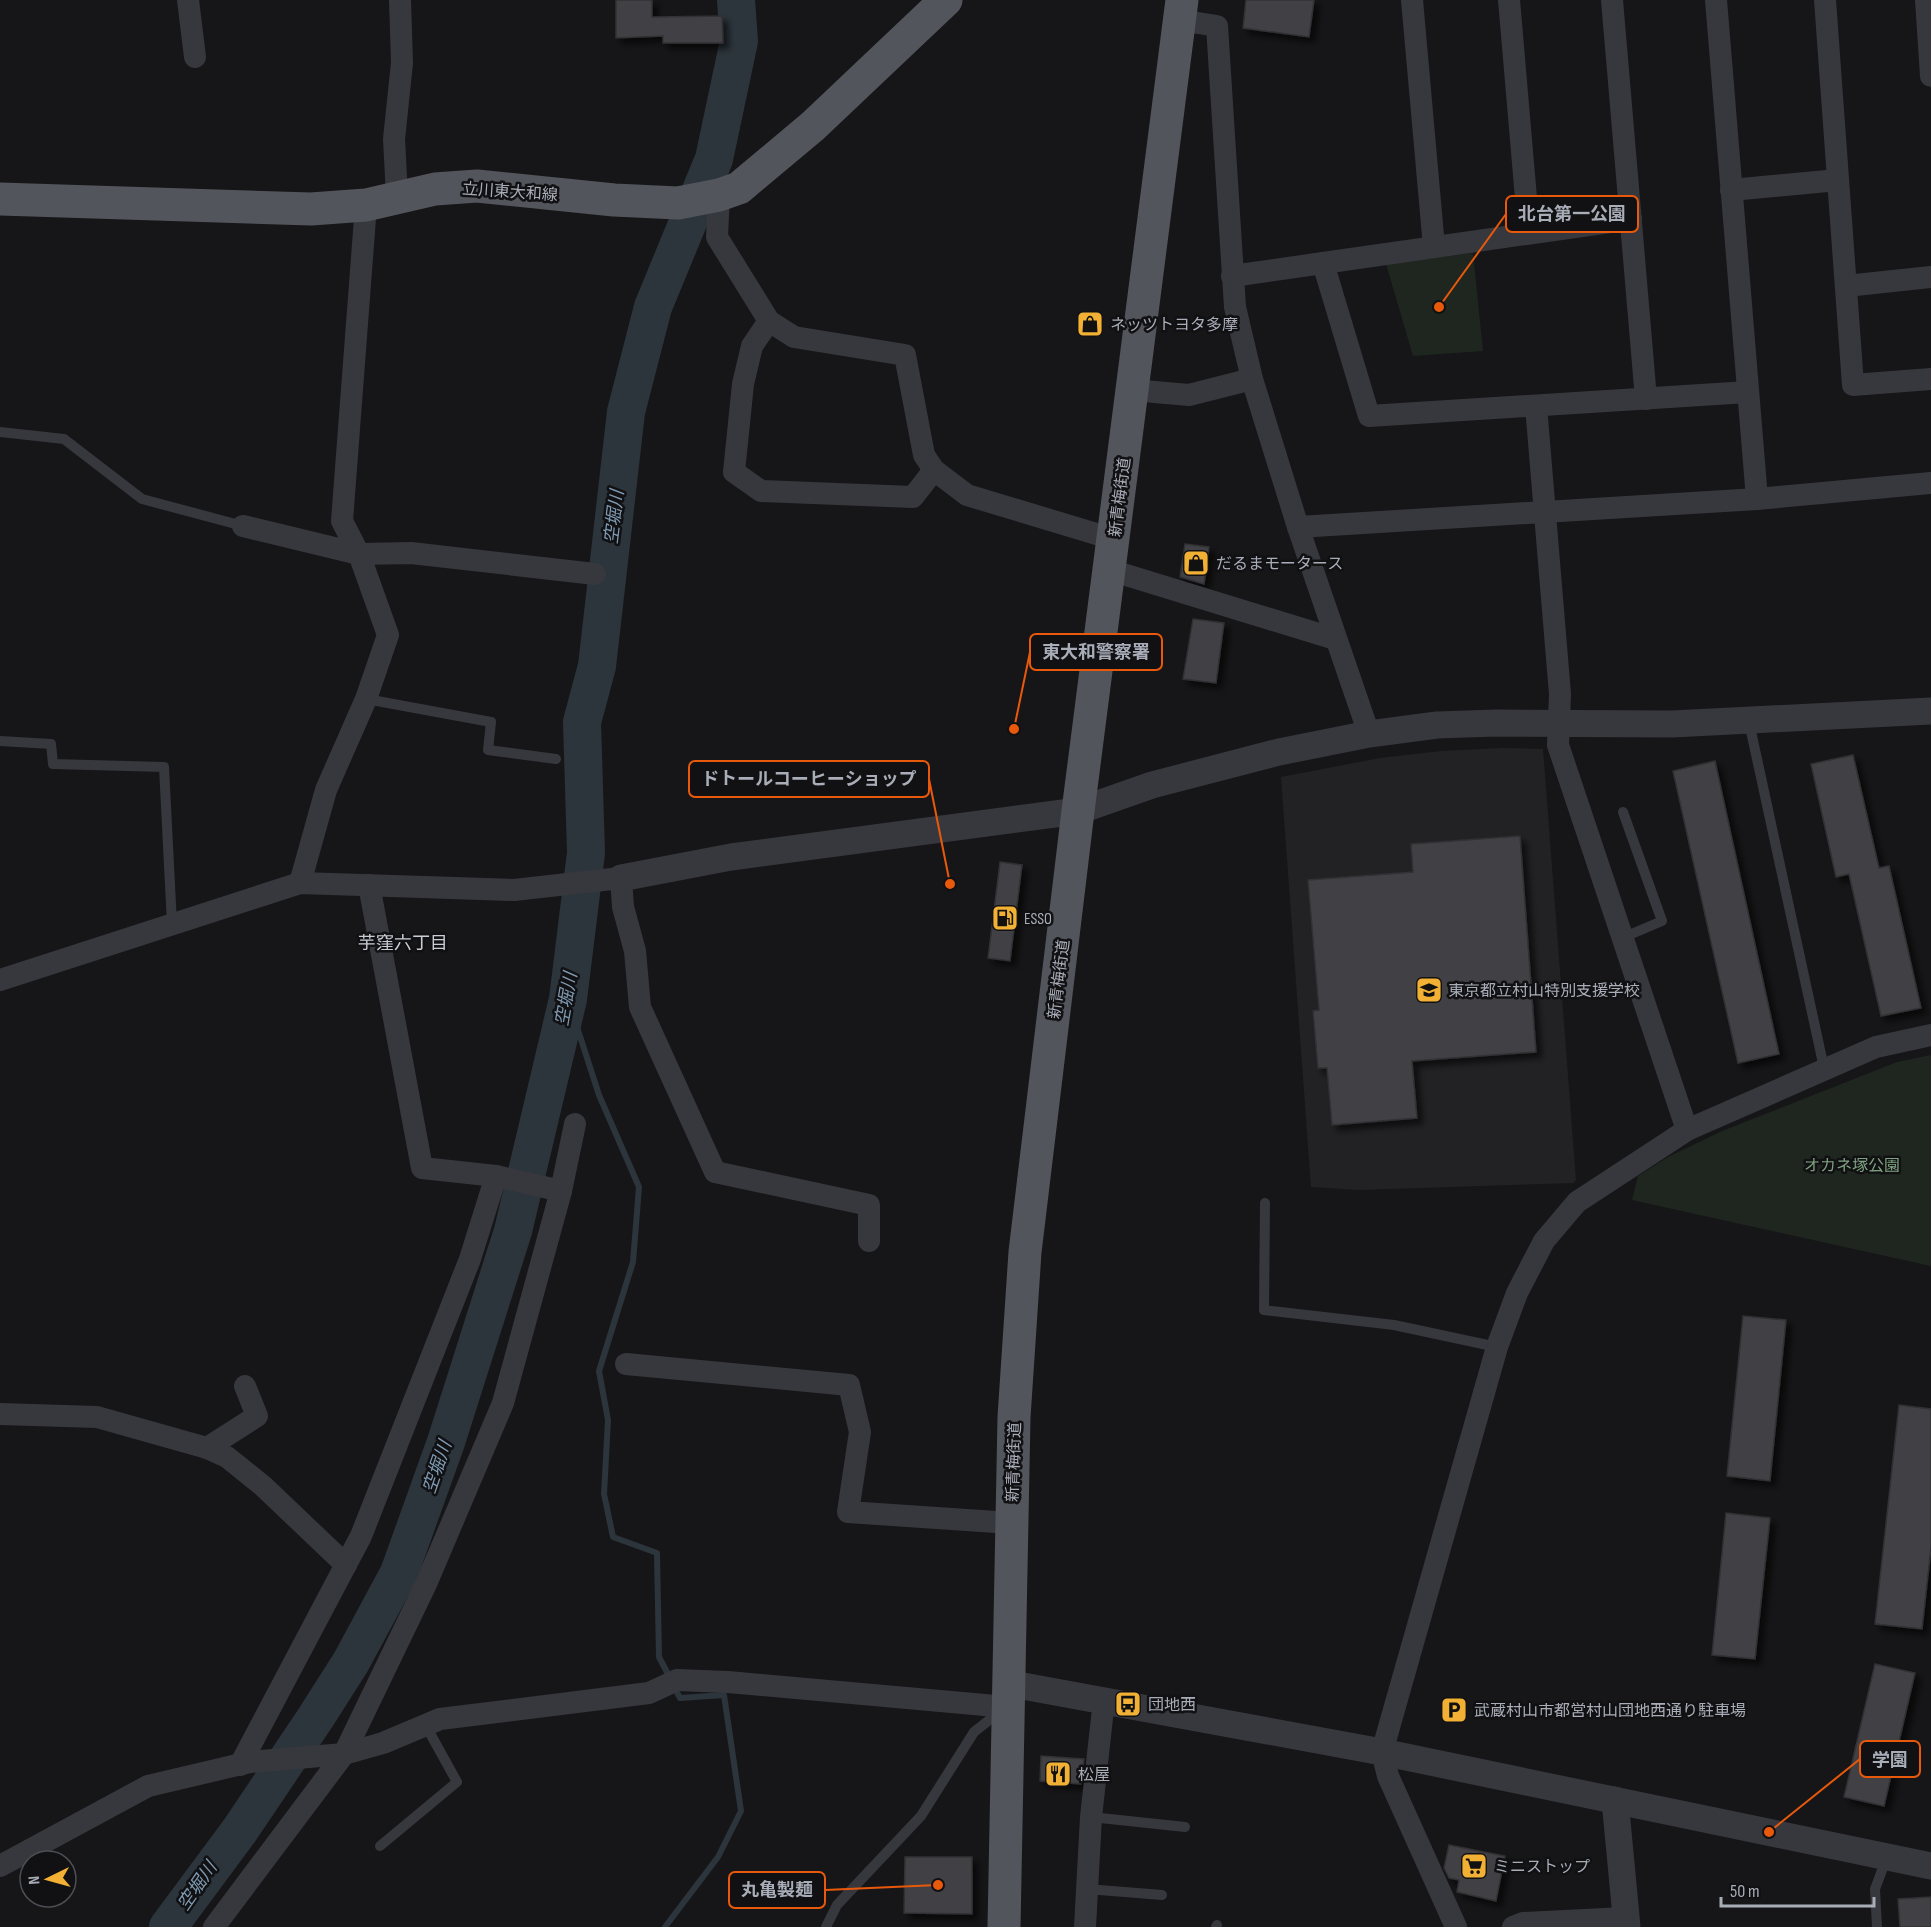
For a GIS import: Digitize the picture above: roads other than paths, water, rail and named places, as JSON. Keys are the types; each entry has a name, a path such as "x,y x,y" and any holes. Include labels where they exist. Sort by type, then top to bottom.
{"main road":[{"name":"立川東大和線","path":"0,199 311,209 366,205 435,189 477,186 678,203 719,195 739,188 804,134 946,0"},
{"name":"新青梅街道","path":"1004,1927 1014,1418 1025,1252 1078,811 1181,10"}],"street":[{"path":"188,0 195,57"},
{"path":"397,196 394,139 402,63 400,0"},
{"path":"1412,0 1434,248"},
{"path":"1509,0 1529,233"},
{"path":"1612,0 1646,399"},
{"path":"1716,0 1757,499"},
{"path":"1825,0 1853,385 1931,379"},
{"path":"1926,0 1931,76"},
{"path":"1181,10 1217,26 1235,307 1252,379 1298,527 1369,734"},
{"path":"1731,190 1838,180"},
{"path":"719,195 717,237 769,321 794,337 905,355 924,454 934,470 967,495 1112,554 1335,639"},
{"path":"300,883 326,790 366,699 388,635 359,554 342,521 366,205"},
{"path":"1232,276 1630,219"},
{"path":"1323,263 1370,416 1748,393"},
{"path":"1846,285 1931,277"},
{"path":"769,321 752,346 749,355 743,384 734,472 761,491 913,497 934,470"},
{"path":"1132,390 1189,395 1252,379"},
{"path":"1536,406 1560,693 1558,745 1687,1130"},
{"path":"1298,527 1757,499 1931,483"},
{"path":"243,526 359,554 411,553 596,574"},
{"path":"0,980 300,883 514,890 611,879 731,857 1078,811 1176,779 1279,752 1369,734 1437,725 1749,722 1931,711"},
{"path":"611,879 623,907 635,951 640,1007 714,1172 869,1205 869,1241"},
{"path":"369,885 422,1168 496,1176 561,1191"},
{"path":"1456,1927 1388,1776 1382,1752 1497,1347 1527,1269 1560,1221 1577,1202 1687,1130 1876,1047 1931,1035"},
{"path":"214,1927 344,1754 426,1584 503,1403 561,1191 575,1124"},
{"path":"245,1763 361,1536 470,1258 496,1176"},
{"path":"626,1364 849,1385 860,1431 848,1512 1011,1522"},
{"path":"207,1448 257,1416 245,1386"},
{"path":"0,1414 97,1417 207,1448 227,1457 263,1486 346,1565"},
{"path":"0,1866 148,1786 245,1763 344,1754 383,1743 440,1719 649,1693 668,1684 728,1682 1104,1700 1382,1752 1931,1866"},
{"path":"1085,1927 1091,1817 1104,1700"},
{"path":"1513,1927 1523,1923 1626,1923 1615,1800"}],"lane":[{"path":"0,432 64,439 142,499 243,526"},
{"path":"366,699 491,722 488,750 556,759"},
{"path":"1749,722 1824,1068"},
{"path":"0,741 51,744 53,764 164,767 172,924"},
{"path":"1622,938 1662,921 1623,812"},
{"path":"1265,1203 1264,1310 1394,1325 1497,1347"},
{"path":"826,1927 837,1905 921,1816 974,1732 1007,1695"},
{"path":"380,1846 457,1782 426,1726"},
{"path":"1091,1817 1185,1827"},
{"path":"1877,1927 1875,1889 1887,1856"},
{"path":"1087,1889 1162,1894"}],"waterway":[{"name":"空堀川","path":"168,1927 240,1830 316,1717 351,1662 399,1573 446,1442 513,1231 568,999 586,853 582,722 597,666 626,412 653,307 714,159 739,41 736,0"},
{"path":"568,999 599,1095 639,1187 633,1262 599,1371 608,1420 604,1494 613,1537 657,1553 659,1657 670,1678"},
{"path":"665,1927 718,1857 741,1811 724,1695 680,1698 674,1687"}],"place":[{"name":"北台第一公園","path":"1439,307"},
{"name":"ネッツトヨタ多摩","path":"1090,324"},
{"name":"だるまモータース","path":"1196,563"},
{"name":"東大和警察署","path":"1014,729"},
{"name":"ドトールコーヒーショップ","path":"950,884"},
{"name":"ESSO","path":"1005,918"},
{"name":"東京都立村山特別支援学校","path":"1429,990"},
{"name":"団地西","path":"1128,1704"},
{"name":"武蔵村山市都営村山団地西通り駐車場","path":"1454,1710"},
{"name":"松屋","path":"1058,1774"},
{"name":"学園","path":"1769,1832"},
{"name":"ミニストップ","path":"1474,1866"},
{"name":"丸亀製麺","path":"938,1885"}],"district":[{"name":"芋窪六丁目","path":"403,943"}],"park label":[{"name":"オカネ塚公園","path":"1852,1165"}]}
